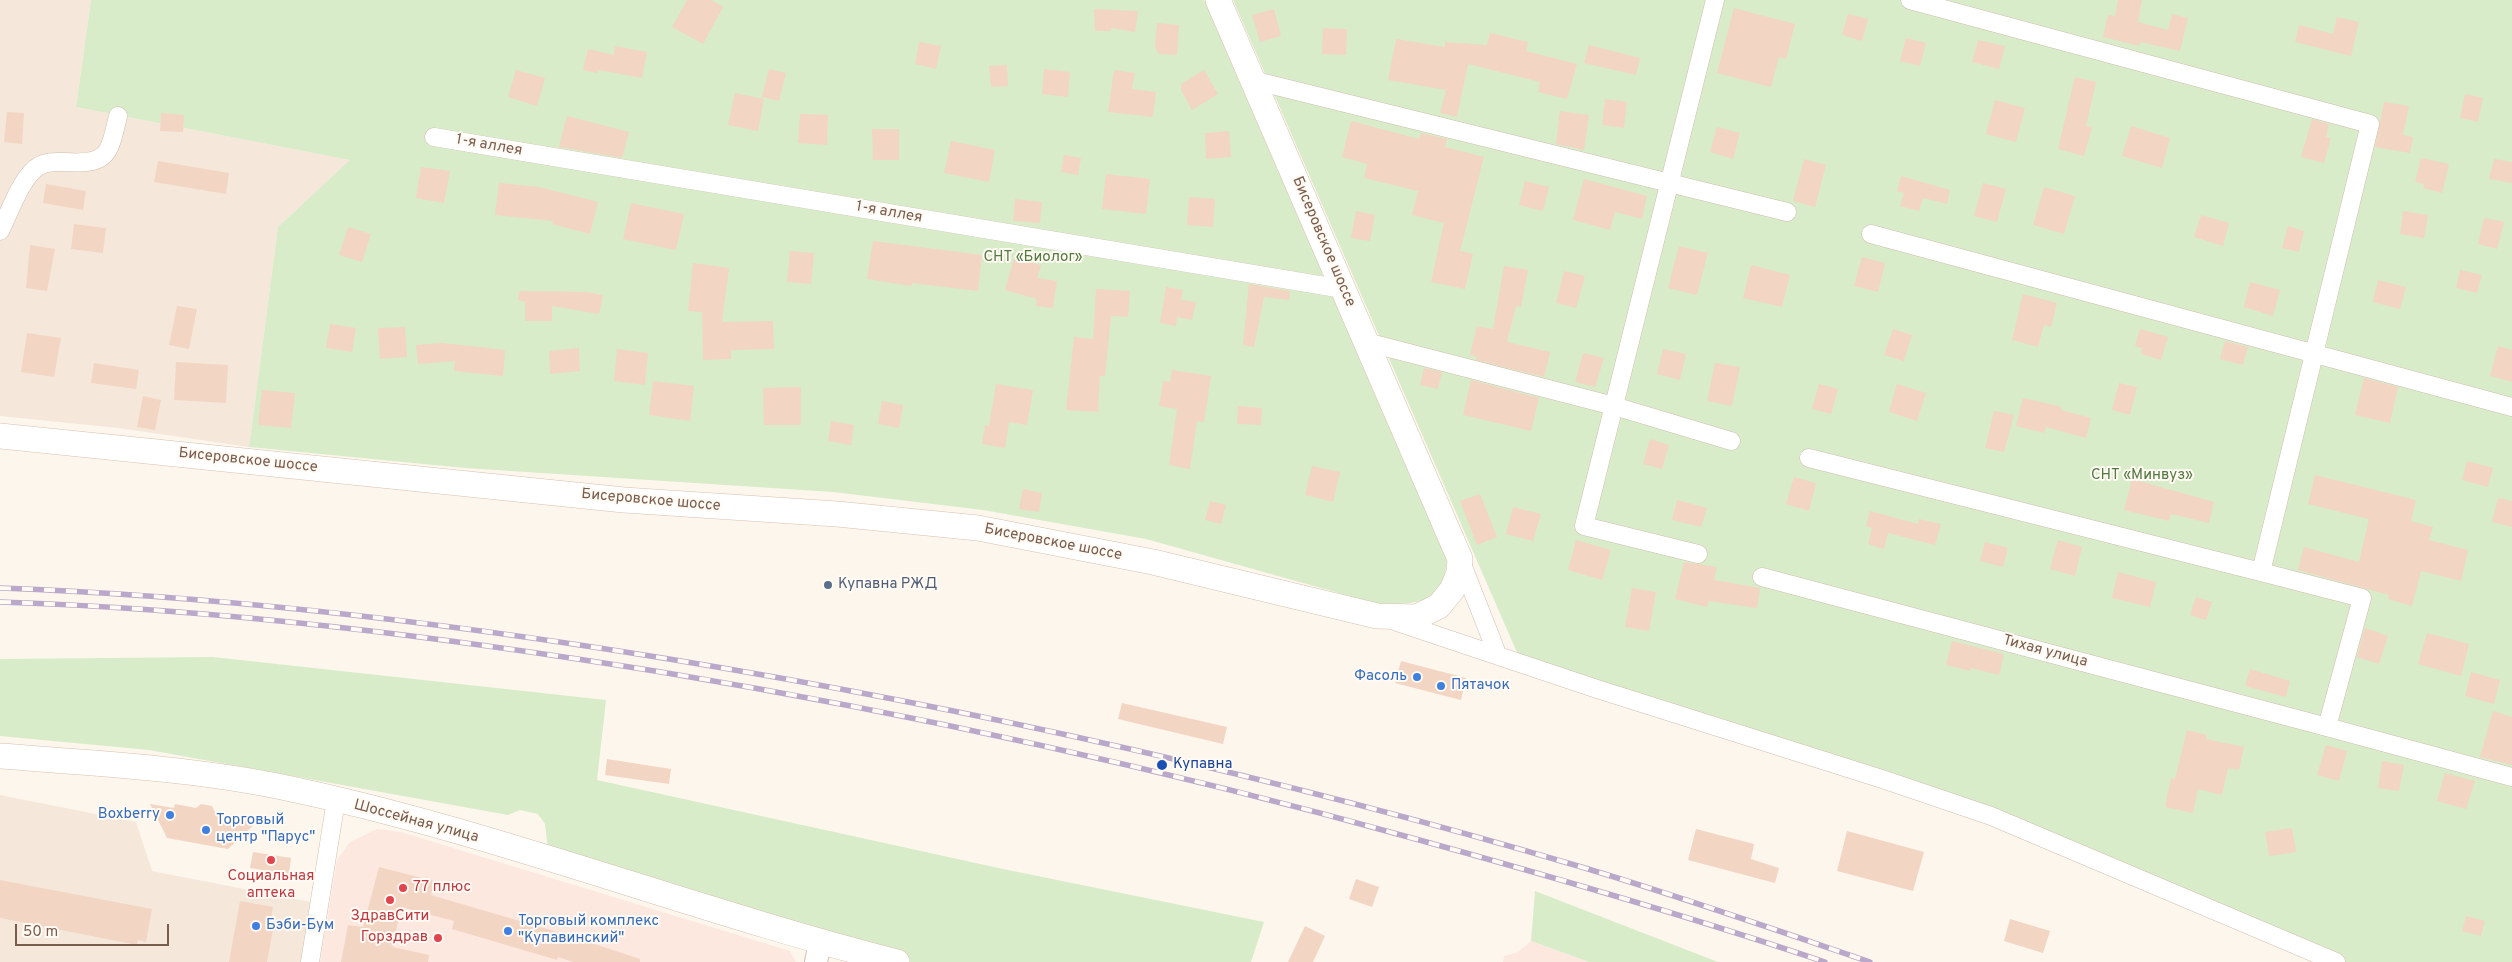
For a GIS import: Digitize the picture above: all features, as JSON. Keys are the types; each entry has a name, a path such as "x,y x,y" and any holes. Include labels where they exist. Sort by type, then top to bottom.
{"main road":[{"name":"Бисеровское шоссе","path":"0,436 624,500 837,514 978,528 1153,562 1377,616 1417,617 1439,606 1452,590 1458,573 1460,559 1218,0"},
{"name":"Шоссейная улица","path":"0,756 181,773 275,786 336,800 549,859 818,952 897,962"}],"street":[{"path":"1698,554 1584,526 1671,183 1715,0"},
{"path":"1910,0 2370,124 2261,572"},
{"path":"1252,80 1786,212"},
{"path":"0,232 29,173 51,161 86,164 98,161 109,149 118,116"},
{"name":"1-я аллея","path":"434,137 1343,289"},
{"path":"1871,234 2512,407"},
{"path":"1366,342 1614,406 1732,440"},
{"path":"1809,458 2362,598 2327,727"},
{"path":"1460,559 1498,656"},
{"name":"Тихая улица","path":"1762,577 2512,777"},
{"path":"1377,616 1590,687 1882,779 1990,816 2336,962"},
{"path":"310,962 336,800"}],"shaded area":[{"path":"0,0 91,0 76,107 351,160 278,227 249,447 118,428 0,416"},
{"path":"0,795 136,822 152,871 311,902 302,962 0,962"},
{"path":"377,829 401,832 790,951 796,962 320,962 337,860 350,842"},
{"path":"1531,941 1589,962 1503,962 1504,956 1518,952"}],"green space":[{"name":"СНТ «Биолог»","path":"91,0 1204,0 1447,561 1444,576 1433,594 1424,599 1404,604 1378,604 1146,539 983,510 833,492 465,468 249,447 278,227 350,160 76,107"},
{"name":"СНТ «Минвуз»","path":"1233,0 2512,0 2512,962 2336,962 1991,816 1522,664"},
{"path":"213,657 606,700 597,780 1003,869 1264,922 1251,962 897,962 549,859 545,824 538,814 520,810 508,815 149,750 0,736 0,659"},
{"path":"1535,891 1718,962 1589,962 1531,941"}],"building":[{"path":"687,0 711,0 723,7 703,44 672,27"},
{"path":"2118,0 2142,0 2138,22 2168,30 2172,14 2188,18 2180,51 2140,42 2139,46 2103,37 2108,15 2115,16"},
{"path":"1734,8 1795,24 1786,59 1779,57 1771,87 1717,73"},
{"path":"1094,9 1138,11 1135,32 1111,28 1111,31 1095,31"},
{"path":"1274,9 1281,36 1260,42 1252,15"},
{"path":"1848,14 1868,19 1862,41 1842,35"},
{"path":"2337,17 2359,22 2351,56 2295,42 2299,25 2333,34"},
{"path":"1157,23 1179,25 1177,55 1159,54 1155,47"},
{"path":"1323,28 1347,29 1346,55 1322,54"},
{"path":"1490,33 1528,42 1526,51 1577,64 1567,99 1538,92 1540,82 1468,64 1457,117 1440,113 1446,90 1388,80 1396,39 1445,47 1445,42 1487,45"},
{"path":"1906,38 1926,43 1920,66 1900,61"},
{"path":"1978,40 2005,46 1999,69 1972,62"},
{"path":"919,42 941,46 936,69 915,64"},
{"path":"1589,45 1640,58 1636,75 1584,63"},
{"path":"615,46 647,52 642,78 599,70 598,73 583,70 588,49 614,55"},
{"path":"1007,65 1008,86 991,87 989,66"},
{"path":"769,69 786,73 779,101 762,97"},
{"path":"1044,69 1070,72 1068,97 1042,94"},
{"path":"516,70 545,78 537,106 508,97"},
{"path":"1114,70 1135,73 1132,89 1156,92 1153,117 1108,112"},
{"path":"1204,70 1218,94 1192,110 1181,90 1181,84"},
{"path":"2075,77 2096,82 2086,126 2092,127 2084,156 2058,149"},
{"path":"735,93 764,99 758,131 728,125"},
{"path":"2465,94 2483,98 2478,122 2460,118"},
{"path":"1605,99 1627,102 1624,128 1602,125"},
{"path":"1995,100 2025,108 2016,142 1986,134"},
{"path":"2384,102 2409,106 2403,135 2413,137 2410,153 2375,147"},
{"path":"1560,111 1589,115 1584,150 1556,144"},
{"path":"7,112 24,113 22,144 4,142"},
{"path":"161,113 184,115 183,132 160,131"},
{"path":"800,114 828,115 827,145 798,143"},
{"path":"567,116 629,132 622,158 559,147"},
{"path":"2312,119 2329,124 2326,137 2331,138 2324,163 2301,157"},
{"path":"1351,121 1419,139 1421,133 1447,139 1445,147 1484,157 1460,251 1473,254 1465,289 1431,282 1444,223 1412,215 1418,191 1364,178 1367,164 1342,157"},
{"path":"2131,126 2170,138 2162,168 2122,156"},
{"path":"1717,127 1740,133 1733,159 1710,152"},
{"path":"872,129 899,129 899,160 873,160"},
{"path":"1229,131 1231,157 1206,159 1205,133"},
{"path":"951,141 995,150 989,182 944,173"},
{"path":"1064,155 1081,158 1078,175 1061,172"},
{"path":"2421,158 2449,164 2442,193 2423,188 2424,184 2415,182"},
{"path":"1804,159 1826,165 1815,207 1793,201"},
{"path":"2494,159 2512,162 2512,183 2489,179"},
{"path":"158,161 229,173 226,194 154,182"},
{"path":"421,167 450,171 444,203 416,198"},
{"path":"1106,174 1150,179 1146,214 1102,209"},
{"path":"1901,176 1950,190 1947,204 1923,198 1919,211 1900,206 1904,193 1897,191"},
{"path":"1584,179 1647,196 1642,219 1615,212 1610,230 1573,220"},
{"path":"1525,181 1549,187 1543,211 1519,205"},
{"path":"499,183 539,187 598,202 590,234 552,224 553,221 495,215"},
{"path":"1983,183 2006,189 1997,222 1974,216"},
{"path":"46,184 86,191 83,210 43,203"},
{"path":"2044,187 2075,196 2064,234 2033,225"},
{"path":"1189,197 1215,199 1213,227 1187,225"},
{"path":"1015,199 1042,202 1040,223 1013,221"},
{"path":"631,203 684,214 676,250 623,239"},
{"path":"1356,211 1375,215 1370,241 1351,238"},
{"path":"2403,211 2428,215 2424,238 2400,234"},
{"path":"2201,215 2229,223 2223,246 2194,237"},
{"path":"2484,218 2504,222 2497,249 2478,244"},
{"path":"74,224 106,228 103,253 71,249"},
{"path":"2288,226 2304,231 2299,252 2282,248"},
{"path":"348,227 371,234 362,262 339,255"},
{"path":"873,241 982,255 978,291 912,283 911,286 867,279"},
{"path":"30,245 55,249 47,291 26,288"},
{"path":"1679,246 1708,253 1697,295 1668,288"},
{"path":"790,251 814,253 811,284 787,282"},
{"path":"1862,257 1885,263 1878,292 1854,286"},
{"path":"1014,258 1041,265 1037,278 1057,281 1053,308 1036,306 1037,299 1005,290"},
{"path":"693,263 729,268 722,322 773,321 774,349 731,350 731,359 703,360 702,312 688,311"},
{"path":"1751,265 1790,275 1782,307 1743,298"},
{"path":"1504,266 1528,270 1521,307 1516,306 1507,342 1550,352 1544,377 1476,360 1477,357 1470,355 1477,326 1493,329"},
{"path":"2460,270 2482,275 2477,293 2456,288"},
{"path":"1564,271 1585,276 1576,308 1556,303"},
{"path":"2378,280 2406,287 2400,309 2373,302"},
{"path":"2250,282 2280,290 2273,316 2244,307"},
{"path":"1249,284 1290,291 1289,300 1264,297 1254,347 1243,345"},
{"path":"1166,287 1183,290 1181,300 1196,302 1192,320 1177,317 1176,326 1160,323"},
{"path":"1096,289 1130,291 1128,317 1111,316 1105,376 1100,376 1098,412 1066,410 1074,337 1093,339"},
{"path":"519,291 587,292 603,295 599,314 552,306 552,321 525,321 525,302 518,300"},
{"path":"2023,294 2057,303 2051,327 2044,325 2038,347 2012,340"},
{"path":"177,306 197,309 189,349 169,345"},
{"path":"330,324 356,328 352,352 326,348"},
{"path":"405,327 407,357 380,359 378,328"},
{"path":"1893,329 1912,335 1904,361 1884,355"},
{"path":"2140,329 2168,337 2161,360 2141,354 2142,348 2135,346"},
{"path":"27,333 61,338 54,377 21,372"},
{"path":"2225,341 2248,347 2243,365 2220,359"},
{"path":"442,343 505,350 503,376 454,371 455,361 418,364 416,345"},
{"path":"2498,346 2512,350 2512,382 2490,376"},
{"path":"579,348 580,371 550,374 549,351"},
{"path":"617,349 648,353 645,385 614,381"},
{"path":"1663,349 1686,354 1680,380 1657,374"},
{"path":"1583,353 1604,358 1595,387 1575,382"},
{"path":"176,362 228,365 226,403 174,400"},
{"path":"94,363 139,370 136,389 91,383"},
{"path":"1715,363 1740,367 1732,406 1707,401"},
{"path":"1424,368 1442,372 1438,389 1420,385"},
{"path":"1172,370 1211,376 1204,422 1197,421 1190,469 1169,465 1177,409 1159,406 1163,381 1170,382"},
{"path":"2364,378 2398,387 2390,423 2355,415"},
{"path":"1471,380 1539,398 1531,431 1463,415"},
{"path":"653,381 694,386 690,421 649,415"},
{"path":"2119,383 2137,387 2130,415 2112,410"},
{"path":"996,384 1033,390 1027,425 1009,422 1005,448 982,444 985,425 989,426"},
{"path":"1819,384 1838,389 1831,414 1812,409"},
{"path":"1897,384 1926,393 1917,421 1889,412"},
{"path":"801,387 801,425 764,425 763,388"},
{"path":"262,390 295,393 291,428 258,425"},
{"path":"143,396 161,400 155,430 137,427"},
{"path":"2023,398 2062,407 2061,410 2091,418 2086,438 2046,427 2044,433 2016,426"},
{"path":"882,401 903,405 899,428 878,424"},
{"path":"1238,406 1262,408 1261,425 1237,424"},
{"path":"1994,411 2014,415 2004,452 1985,448"},
{"path":"831,421 854,425 851,445 828,441"},
{"path":"1650,439 1669,445 1662,469 1643,464"},
{"path":"2467,461 2493,468 2488,487 2462,480"},
{"path":"1312,466 1340,472 1333,502 1305,495"},
{"path":"2315,475 2416,500 2411,521 2433,527 2429,540 2468,550 2461,581 2421,571 2412,606 2388,599 2389,595 2298,570 2304,547 2359,562 2369,519 2308,504"},
{"path":"1794,477 1816,483 1809,511 1786,504"},
{"path":"2132,479 2214,502 2209,523 2171,514 2169,521 2124,510"},
{"path":"1023,489 1042,493 1039,512 1019,509"},
{"path":"1480,494 1497,537 1477,545 1460,501"},
{"path":"2498,498 2512,501 2512,527 2492,522"},
{"path":"1677,500 1707,508 1701,527 1672,520"},
{"path":"1210,501 1226,505 1221,524 1205,520"},
{"path":"1513,507 1541,514 1533,541 1506,534"},
{"path":"1870,511 1918,524 1919,519 1941,524 1935,545 1888,533 1884,549 1868,544 1872,528 1866,526"},
{"path":"1576,540 1611,550 1602,580 1568,570"},
{"path":"2058,540 2082,547 2075,576 2050,569"},
{"path":"1985,542 2008,548 2003,567 1980,561"},
{"path":"1684,562 1717,567 1714,580 1760,588 1757,608 1709,601 1707,607 1675,599"},
{"path":"2118,572 2156,582 2150,607 2112,598"},
{"path":"1632,588 1656,592 1649,631 1625,627"},
{"path":"2196,597 2212,602 2206,620 2190,615"},
{"path":"2365,628 2388,636 2379,664 2357,657"},
{"path":"2427,633 2469,644 2461,676 2418,664"},
{"path":"1952,641 2004,654 1999,675 1971,668 1970,671 1946,665"},
{"path":"1401,661 1466,678 1461,700 1395,683"},
{"path":"2250,669 2290,681 2286,697 2245,686"},
{"path":"2471,672 2500,680 2494,704 2465,696"},
{"name":"Купавна","path":"1122,703 1227,727 1223,744 1118,719"},
{"path":"2493,711 2512,717 2512,765 2480,757"},
{"path":"2187,730 2207,735 2206,739 2244,747 2239,770 2228,768 2222,795 2198,789 2193,813 2165,807 2171,778 2175,779"},
{"path":"2326,745 2347,751 2339,781 2317,775"},
{"path":"607,759 671,769 669,784 605,775"},
{"path":"2382,761 2404,765 2399,791 2378,788"},
{"path":"2445,773 2475,781 2466,809 2437,801"},
{"name":"Торговый центр \"Парус\"","path":"150,804 174,808 175,804 196,808 201,804 212,806 215,812 232,815 231,818 257,822 228,849 167,838"},
{"path":"2292,828 2296,852 2269,856 2265,832"},
{"path":"1696,829 1754,844 1751,859 1779,868 1775,883 1688,860"},
{"path":"1847,831 1924,852 1913,891 1837,871"},
{"path":"253,852 291,858 289,874 250,868"},
{"path":"379,867 434,881 431,895 564,934 640,959 640,962 573,962 558,957 557,960 452,929 454,921 401,907 393,947 429,955 428,962 341,962 348,925 363,927"},
{"path":"1356,879 1379,887 1372,907 1349,899"},
{"path":"0,880 152,909 146,942 138,940 137,945 0,918"},
{"path":"240,901 273,907 271,918 275,919 267,962 229,962"},
{"path":"2466,916 2485,921 2481,936 2462,931"},
{"path":"2010,919 2050,931 2043,953 2004,941"},
{"path":"1305,926 1325,936 1313,962 1288,962"}],"railway":[{"path":"0,588 168,597 252,604 419,623 669,659 898,700 1126,748 1240,775 1466,834 1651,889 1870,962"},
{"path":"0,602 166,611 332,626 414,636 661,672 851,706 1132,766 1319,813 1464,852 1619,897 1825,962"}],"place":[{"name":"Купавна РЖД","path":"828,585"},
{"name":"Фасоль","path":"1417,677"},
{"name":"Пятачок","path":"1441,686"},
{"name":"Купавна","path":"1162,765"},
{"name":"Boxberry","path":"170,815"},
{"name":"Торговый центр \"Парус\"","path":"206,830"},
{"name":"Социальная аптека","path":"271,860"},
{"name":"77 плюс","path":"403,888"},
{"name":"ЗдравСити","path":"390,900"},
{"name":"Бэби-Бум","path":"256,926"},
{"name":"Торговый комплекс \"Купавинский\"","path":"508,931"},
{"name":"Горздрав","path":"438,938"}]}
